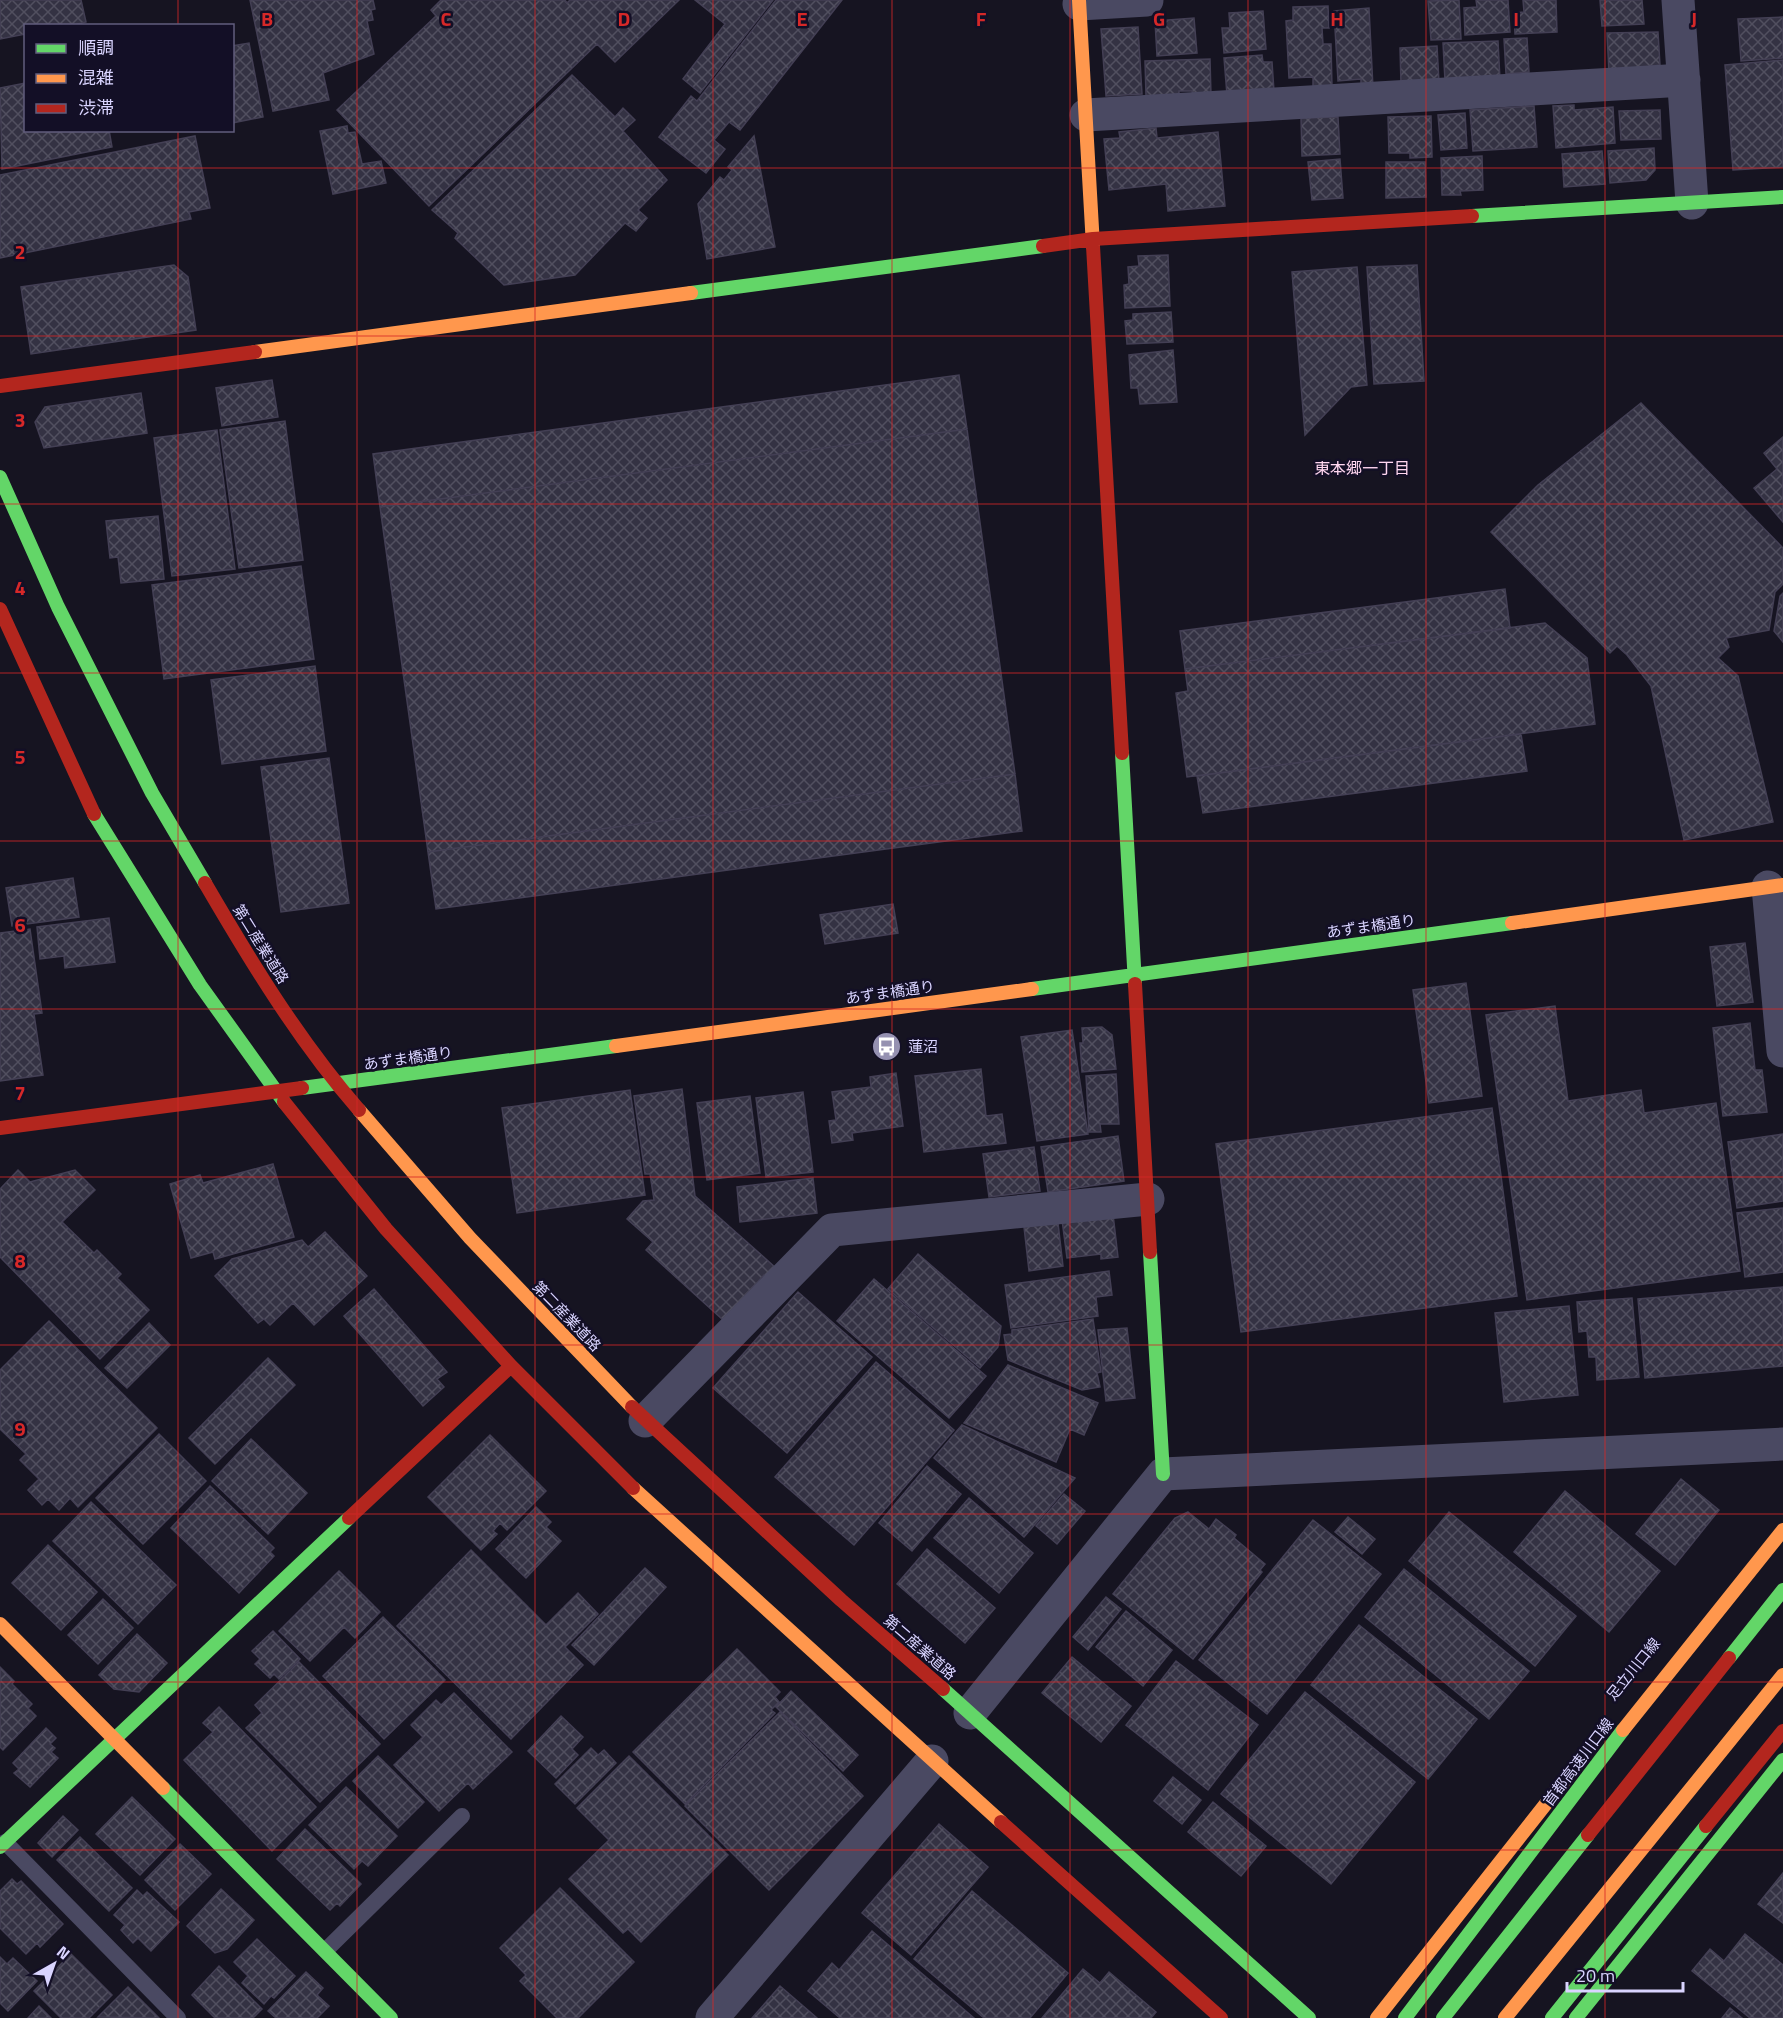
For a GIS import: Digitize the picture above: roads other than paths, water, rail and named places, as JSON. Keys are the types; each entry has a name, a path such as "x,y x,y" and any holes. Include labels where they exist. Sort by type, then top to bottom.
{"main road":[{"path":"1079,2 1163,1474"},
{"path":"0,386 1093,239 1783,197"},
{"name":"第二産業道路","path":"0,477 58,607 152,793 257,972 337,1085 470,1238 645,1421 1309,2018"},
{"path":"0,609 95,816 200,985 275,1091 386,1229 511,1366 609,1466 932,1761 1221,2018"},
{"name":"あずま橋通り","path":"0,1128 275,1091 337,1085 1775,886"},
{"path":"3,1844 511,1366"},
{"name":"足立川口線","path":"1670,1649 1783,1513"},
{"name":"首都高速川口線","path":"1405,2018 1646,1701 1783,1530"},
{"path":"1443,2018 1783,1590"},
{"path":"0,1624 113,1741 326,1950 391,2018"},
{"path":"1505,2018 1783,1675"},
{"path":"1552,2018 1783,1731"},
{"path":"1377,2018 1589,1750"},
{"path":"1576,2018 1783,1760"}],"street":[{"path":"1079,2 1147,0"},
{"path":"1678,0 1692,202"},
{"path":"1086,115 1684,80"},
{"path":"1775,886 1783,1051"},
{"path":"645,1421 832,1230 1148,1199"},
{"path":"970,1713 1163,1474 1783,1444"},
{"path":"712,2018 932,1761"}],"lane":[{"path":"326,1950 462,1816"},
{"path":"3,1844 178,2018"}],"place":[{"name":"蓮沼","path":"887,1046"}],"district":[{"name":"東本郷一丁目","path":"1362,468"}]}
